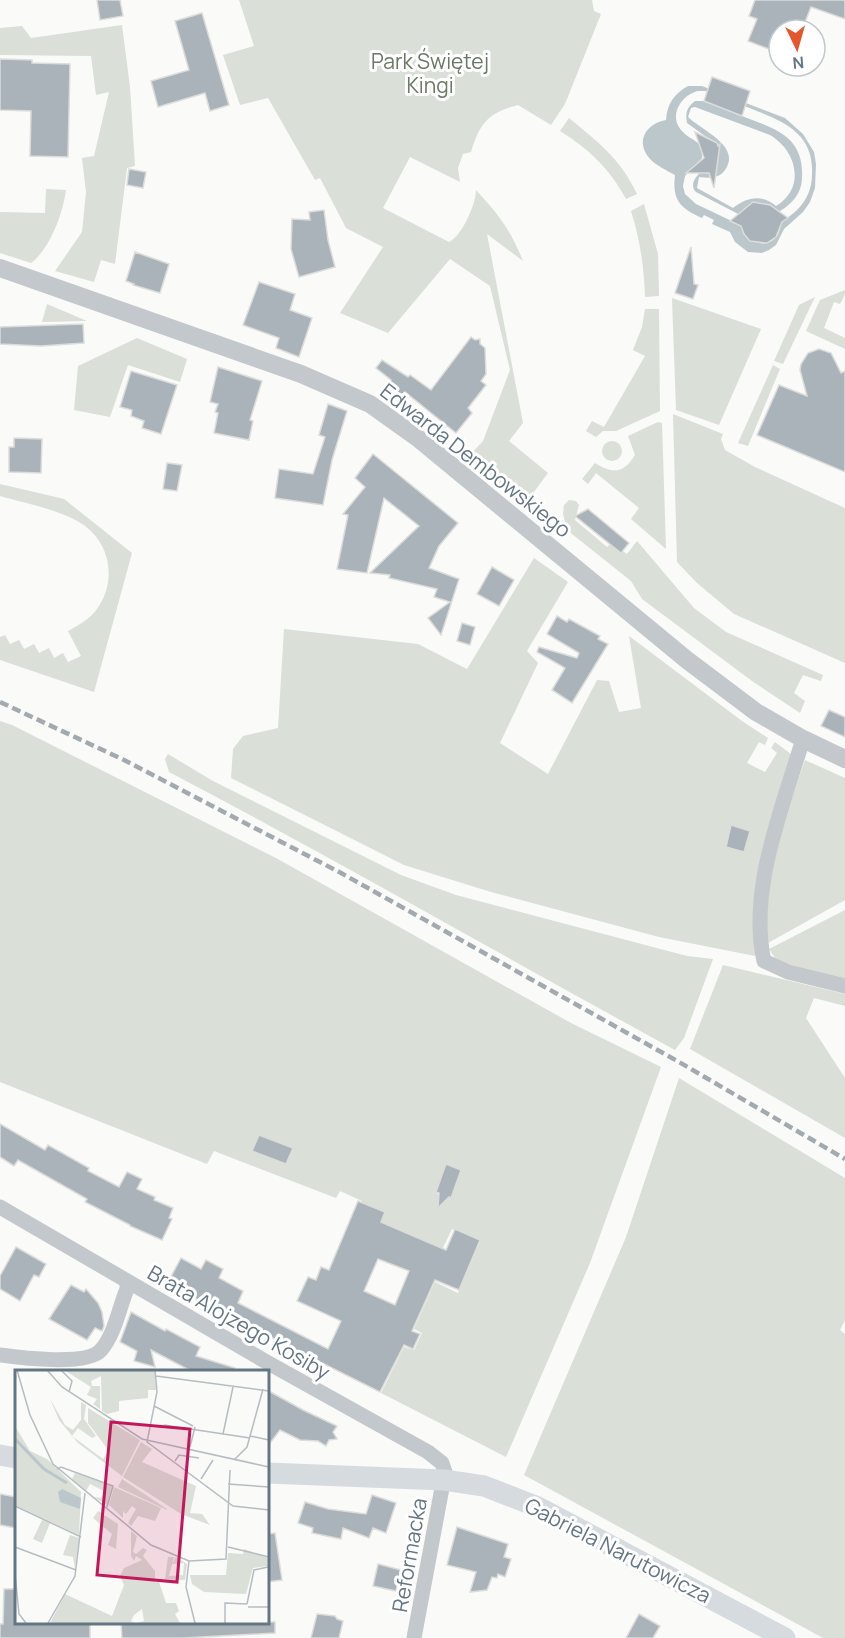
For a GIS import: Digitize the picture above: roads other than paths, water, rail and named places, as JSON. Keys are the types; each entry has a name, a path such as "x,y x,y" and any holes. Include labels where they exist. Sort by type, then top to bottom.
{"main road":[{"path":"0,1455 15,1458"},
{"name":"Gabriela Narutowicza","path":"268,1473 444,1480 484,1486 538,1507 785,1638"}],"street":[{"name":"Edwarda Dembowskiego","path":"0,268 301,374 370,404 419,439 687,660 801,746 845,759"},
{"path":"801,746 774,835 763,884 760,928 764,961 788,972 845,986"},
{"name":"Brata Alojzego Kosiby","path":"0,1207 262,1360 428,1452 439,1459 445,1468 444,1480"},
{"path":"0,1355 53,1359 89,1358 101,1351 111,1332 127,1289 127,1281"},
{"name":"Reformacka","path":"414,1638 444,1480"}],"railway":[{"path":"0,702 124,760 341,873 679,1062 845,1159"}],"park label":[{"name":"Park Świętej Kingi","path":"430,73"}]}
